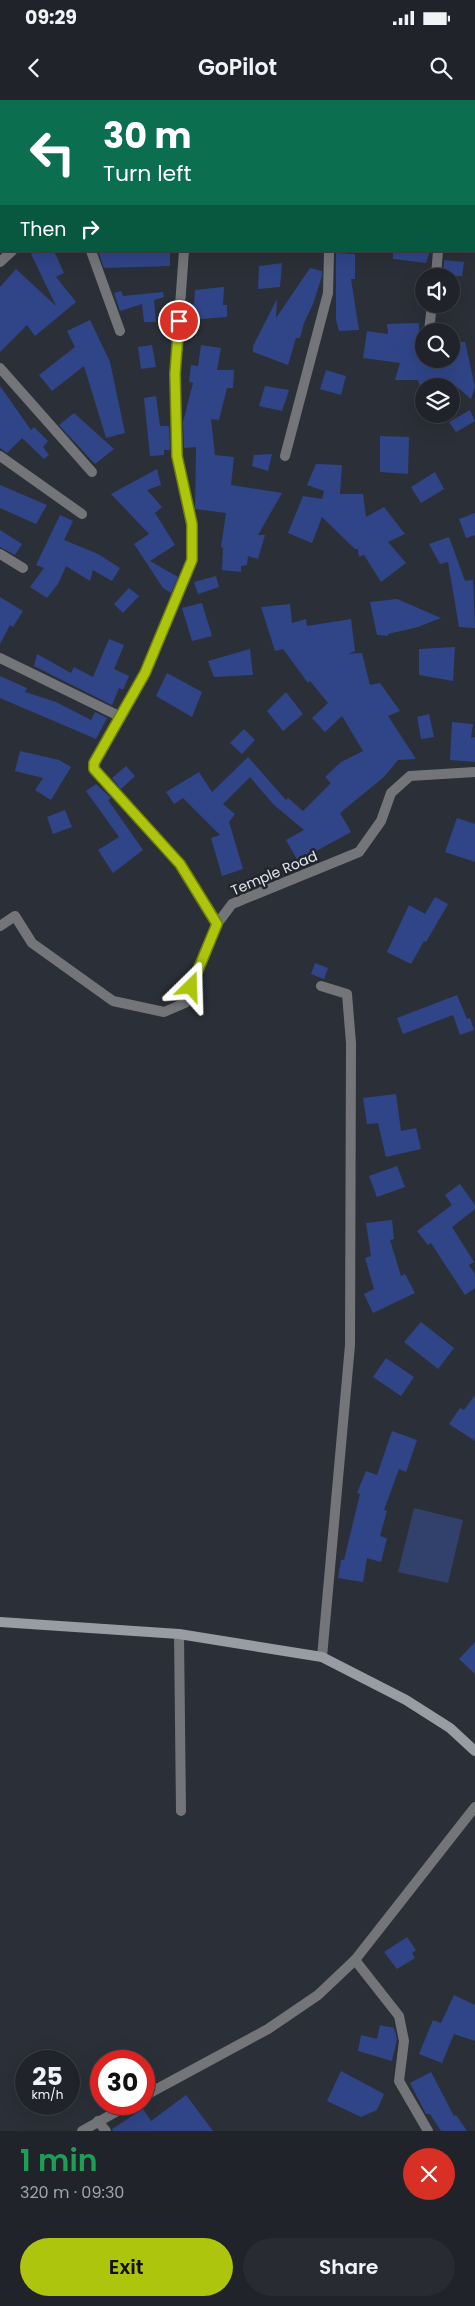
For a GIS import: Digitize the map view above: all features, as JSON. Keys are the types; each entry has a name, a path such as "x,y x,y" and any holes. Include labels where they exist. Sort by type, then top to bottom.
{"street":[{"path":"0,262 11,252"},
{"path":"91,252 120,331"},
{"path":"184,252 175,374 177,456 192,524 192,560 145,673 94,763 94,769 180,864 217,924"},
{"path":"285,456 328,293 329,252"},
{"path":"437,268 438,252"},
{"path":"0,368 92,472"},
{"path":"0,456 82,514"},
{"path":"0,554 23,568"},
{"path":"0,658 121,717"},
{"name":"Temple Road","path":"0,926 15,916 32,943 113,1001 164,1012 185,1003 217,924 232,904 359,852 381,821 390,793 410,776 475,772"},
{"path":"321,986 347,994 351,1043 350,1345 322,1657"},
{"path":"0,1622 179,1634 322,1657 406,1700 450,1728 475,1751"},
{"path":"179,1634 181,1811"},
{"path":"155,2090 268,2029 318,1995 355,1960 475,1807"},
{"path":"355,1960 399,2016 404,2040 399,2082 428,2131"},
{"path":"82,2131 108,2115"},
{"path":"98,2120 106,2131"}],"shaded area":[{"path":"414,1508 463,1520 448,1583 398,1572"}],"building":[{"path":"36,252 54,252 64,273 56,277 76,302 35,336 27,325 0,352 0,287 16,269 56,306 31,254"},
{"path":"98,252 170,252 170,266 104,268"},
{"path":"393,252 430,252 426,263 393,259"},
{"path":"336,253 355,254 355,279 351,279 359,330 339,331 336,320"},
{"path":"444,260 464,262 462,276 460,276 460,268 444,268"},
{"path":"282,263 280,287 258,289 259,266"},
{"path":"310,268 322,271 322,276 300,338 296,338 288,365 253,352 253,346 277,299 276,318"},
{"path":"224,287 223,305 227,305 227,317 186,320 187,304 194,304 195,290"},
{"path":"121,291 123,296 163,292 164,297 154,300 156,322 144,322 142,304 120,311 114,293"},
{"path":"90,320 110,362 125,433 106,438 84,366 52,391 39,375 75,347 67,331"},
{"path":"415,323 415,368 460,368 460,342 465,342 475,387 471,399 460,389 460,378 395,380 400,363 363,358 367,331 388,334 387,324"},
{"path":"152,345 156,367 141,369 138,347"},
{"path":"201,345 221,348 217,370 234,370 233,388 227,388 219,420 211,419 215,455 234,457 231,485 282,493 258,535 265,535 258,559 248,556 247,565 241,566 241,572 222,570 223,548 221,547 226,513 195,509 196,447 184,448 183,422 193,383 189,382 191,365 198,366"},
{"path":"326,370 346,376 341,395 320,389"},
{"path":"0,386 31,430 34,427 48,441 43,447 49,455 44,459 22,438 7,453 0,448"},
{"path":"265,386 289,390 282,411 259,406"},
{"path":"156,396 160,426 169,426 170,450 164,450 164,455 150,456 144,398"},
{"path":"470,410 475,421 456,432 450,423 460,423 460,416"},
{"path":"74,413 114,449 95,464 59,425"},
{"path":"380,436 409,437 408,474 380,472"},
{"path":"272,454 268,471 252,466 254,455"},
{"path":"316,464 342,465 340,494 363,494 366,517 384,507 405,534 388,542 406,563 381,582 364,555 359,557 358,549 355,549 322,517 312,543 288,533 303,496 322,499 324,491 307,485"},
{"path":"157,469 161,485 147,490 162,507 155,513 175,545 150,561 178,577 171,593 163,588 134,544 149,534 111,494"},
{"path":"435,472 444,489 421,503 411,487"},
{"path":"0,485 47,505 36,524 0,508"},
{"path":"475,513 475,535 466,538 459,519"},
{"path":"60,515 73,521 64,540 98,554 120,568 112,581 93,570 90,581 66,566 58,584 47,598 30,587 44,568 36,565"},
{"path":"0,530 22,544 15,555 0,547"},
{"path":"449,537 465,581 473,580 475,628 459,627 448,562 440,564 429,544"},
{"path":"216,576 219,587 198,594 194,582"},
{"path":"129,588 139,596 123,613 114,604"},
{"path":"0,597 23,611 13,627 10,625 0,644"},
{"path":"397,599 441,618 418,627 388,634 388,636 377,635 370,602"},
{"path":"202,603 212,636 192,641 182,608"},
{"path":"290,604 292,623 306,619 307,626 351,619 355,651 348,654 362,653 370,685 380,683 400,711 388,716 416,759 398,760 384,777 340,813 351,832 298,861 286,840 304,830 273,804 250,777 223,804 235,814 229,822 243,869 222,876 211,838 220,835 183,798 174,804 166,792 199,772 212,792 248,757 286,800 288,798 303,811 331,783 325,777 341,762 363,751 342,716 325,732 312,718 328,703 310,681 308,683 283,649 275,651 261,607"},
{"path":"109,639 124,645 114,669 129,676 123,690 119,688 112,705 34,666 37,654 71,673 74,667 93,677"},
{"path":"455,647 453,681 419,675 419,649"},
{"path":"250,649 253,675 214,677 208,661"},
{"path":"167,673 202,692 192,717 156,696"},
{"path":"0,676 27,688 25,692 56,702 91,720 95,712 107,718 96,739 0,698"},
{"path":"286,692 303,714 283,731 267,711"},
{"path":"429,714 434,737 421,739 417,717"},
{"path":"452,722 473,724 471,738 475,737 475,762 450,760"},
{"path":"244,729 255,740 242,754 230,743"},
{"path":"20,751 59,760 71,767 51,800 35,790 43,778 15,771"},
{"path":"126,766 135,776 121,789 112,778"},
{"path":"96,784 111,798 108,800 143,850 113,873 98,850 119,837 86,791"},
{"path":"65,810 72,827 53,834 47,817"},
{"path":"457,818 475,824 475,862 445,852"},
{"path":"435,897 448,904 411,964 387,952 409,905 425,914"},
{"path":"315,963 328,968 324,979 311,974"},
{"path":"457,995 467,1019 470,1018 474,1030 460,1035 453,1015 403,1034 397,1018"},
{"path":"396,1094 401,1131 416,1128 421,1149 386,1157 378,1123 367,1124 363,1098"},
{"path":"397,1166 405,1187 377,1197 369,1176"},
{"path":"460,1184 475,1205 475,1209 452,1227 474,1262 469,1265 475,1274 475,1288 465,1295 431,1243 428,1245 417,1231 452,1205 445,1195"},
{"path":"392,1220 394,1239 390,1240 401,1276 405,1274 415,1293 373,1313 364,1294 374,1289 365,1258 371,1256 366,1223"},
{"path":"421,1322 454,1348 438,1369 404,1342"},
{"path":"386,1358 414,1377 401,1396 373,1377"},
{"path":"475,1395 475,1441 449,1424 460,1408 464,1410"},
{"path":"392,1431 417,1440 406,1472 399,1469 384,1510 387,1511 380,1536 387,1538 381,1562 367,1558 363,1582 338,1578 341,1560 344,1560 360,1494 357,1493 366,1471 377,1475"},
{"path":"475,1642 475,1674 459,1659"},
{"path":"407,1937 416,1950 412,1953 415,1958 397,1969 384,1952"},
{"path":"454,1995 475,2005 475,2041 454,2034 442,2063 419,2054 433,2020 441,2023"},
{"path":"380,2025 394,2028 397,2039 392,2061 358,2051 361,2035 377,2039"},
{"path":"341,2071 384,2094 377,2110 361,2117 327,2101"},
{"path":"431,2072 454,2116 456,2115 467,2131 441,2131 430,2114 426,2114 410,2083"},
{"path":"186,2095 213,2131 113,2131 112,2129 134,2115 147,2115 151,2121"}],"route":[{"path":"179,321 175,374 177,456 192,524 192,560 145,673 94,763 94,769 180,864 217,924 191,987"}]}
